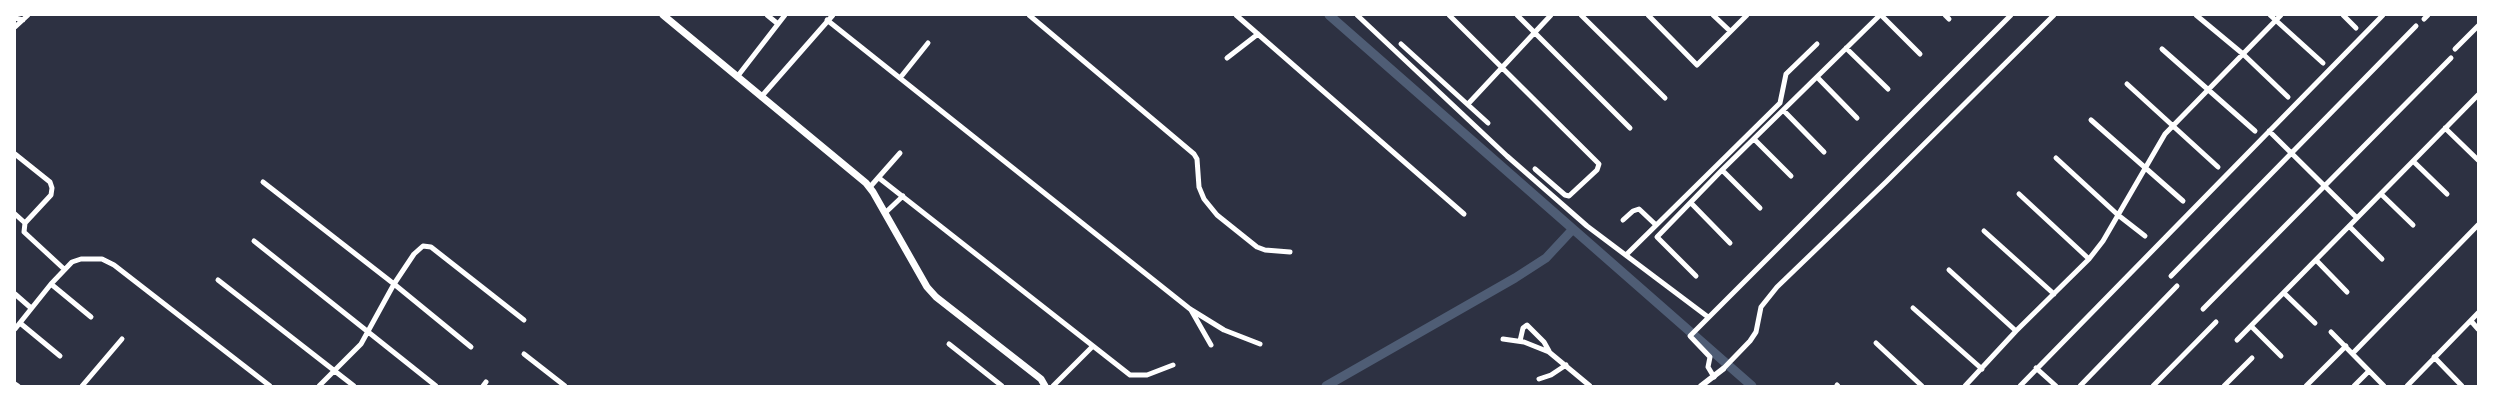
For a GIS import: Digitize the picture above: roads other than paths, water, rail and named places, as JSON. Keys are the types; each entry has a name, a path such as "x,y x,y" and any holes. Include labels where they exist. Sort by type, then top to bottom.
{"main road":[{"path":"663,15 870,187 921,278 936,297 1041,379 1045,386"}],"street":[{"path":"15,27 28,15"},
{"path":"767,15 778,24"},
{"path":"737,77 785,15"},
{"path":"761,97 827,20 834,15"},
{"path":"1029,15 1194,154 1198,159 1199,187 1204,199 1217,215 1257,247 1265,250 1290,252"},
{"path":"1236,15 1464,214"},
{"path":"1357,15 1507,156 1587,226 1627,254 1707,319"},
{"path":"1449,15 1599,164 1597,170 1569,196 1536,169"},
{"path":"1517,15 1630,128"},
{"path":"1468,104 1551,15"},
{"path":"1581,15 1665,98"},
{"path":"1648,15 1697,65 1747,15"},
{"path":"1713,15 1730,32"},
{"path":"1696,276 1657,237 1722,170 1880,15 1920,54"},
{"path":"1714,377 1708,367 1710,357 1690,336 2010,15"},
{"path":"1700,386 1723,369 1750,341 1766,298 2054,15"},
{"path":"2196,15 2243,54 2288,97"},
{"path":"2270,15 2323,63"},
{"path":"1965,386 2016,331 2089,259 2118,215 2165,134 2281,15"},
{"path":"2343,15 2356,28"},
{"path":"2020,386 2383,15"},
{"path":"15,18 23,20"},
{"path":"827,20 1190,309 1224,330 1260,344"},
{"path":"2171,276 2416,26"},
{"path":"2455,49 2478,26"},
{"path":"1227,58 1258,34"},
{"path":"900,78 928,42"},
{"path":"1401,44 1488,123"},
{"path":"1627,254 1780,102 1786,74 1817,44"},
{"path":"1846,48 1888,89"},
{"path":"2162,49 2255,131"},
{"path":"2204,309 2450,58"},
{"path":"1817,77 1857,118"},
{"path":"2127,84 2218,166"},
{"path":"2237,340 2478,96"},
{"path":"1784,111 1824,152"},
{"path":"2091,120 2183,201"},
{"path":"2445,128 2478,160"},
{"path":"2269,131 2357,218"},
{"path":"1754,139 1792,176"},
{"path":"870,187 900,153"},
{"path":"15,154 50,182 52,188 51,194 26,223 24,232 64,269"},
{"path":"2056,158 2118,215 2145,236"},
{"path":"2413,161 2447,194"},
{"path":"1722,170 1760,208"},
{"path":"879,178 1130,375 1147,375 1173,365"},
{"path":"263,182 394,284 471,347"},
{"path":"2019,194 2089,259"},
{"path":"2381,194 2413,225"},
{"path":"886,213 903,196"},
{"path":"1691,202 1730,243"},
{"path":"1623,220 1633,210 1639,209 1656,225"},
{"path":"15,214 26,223"},
{"path":"2353,353 2478,225"},
{"path":"2349,226 2382,259"},
{"path":"1984,231 2054,294"},
{"path":"254,241 436,386"},
{"path":"319,386 360,344 394,284 418,248 427,246 524,320"},
{"path":"15,329 51,284 72,262 81,259 102,260 114,265 270,386"},
{"path":"2316,260 2347,292"},
{"path":"1949,270 2016,331"},
{"path":"218,280 354,386"},
{"path":"51,284 91,318"},
{"path":"2080,386 2177,286"},
{"path":"2284,292 2315,323"},
{"path":"15,294 31,308"},
{"path":"1913,308 1982,369"},
{"path":"1190,309 1211,345"},
{"path":"2407,386 2478,313"},
{"path":"2470,321 2478,329"},
{"path":"2153,386 2216,322"},
{"path":"20,323 60,356"},
{"path":"1520,341 1523,328 1527,325 1544,342 1550,352"},
{"path":"2251,326 2281,356"},
{"path":"2331,332 2384,386"},
{"path":"82,386 122,339"},
{"path":"1503,339 1520,341 1550,352 1590,386"},
{"path":"950,344 1002,386"},
{"path":"1876,344 1922,386"},
{"path":"1053,386 1093,346"},
{"path":"2306,386 2346,346"},
{"path":"524,354 565,386"},
{"path":"2224,386 2252,358"},
{"path":"2434,358 2462,386"},
{"path":"1539,379 1551,375 1566,365"},
{"path":"2036,368 2056,386"},
{"path":"2354,386 2369,371"}],"waterway":[{"path":"1329,15 1752,386"},
{"path":"1326,386 1515,278 1546,258 1573,229"}]}
